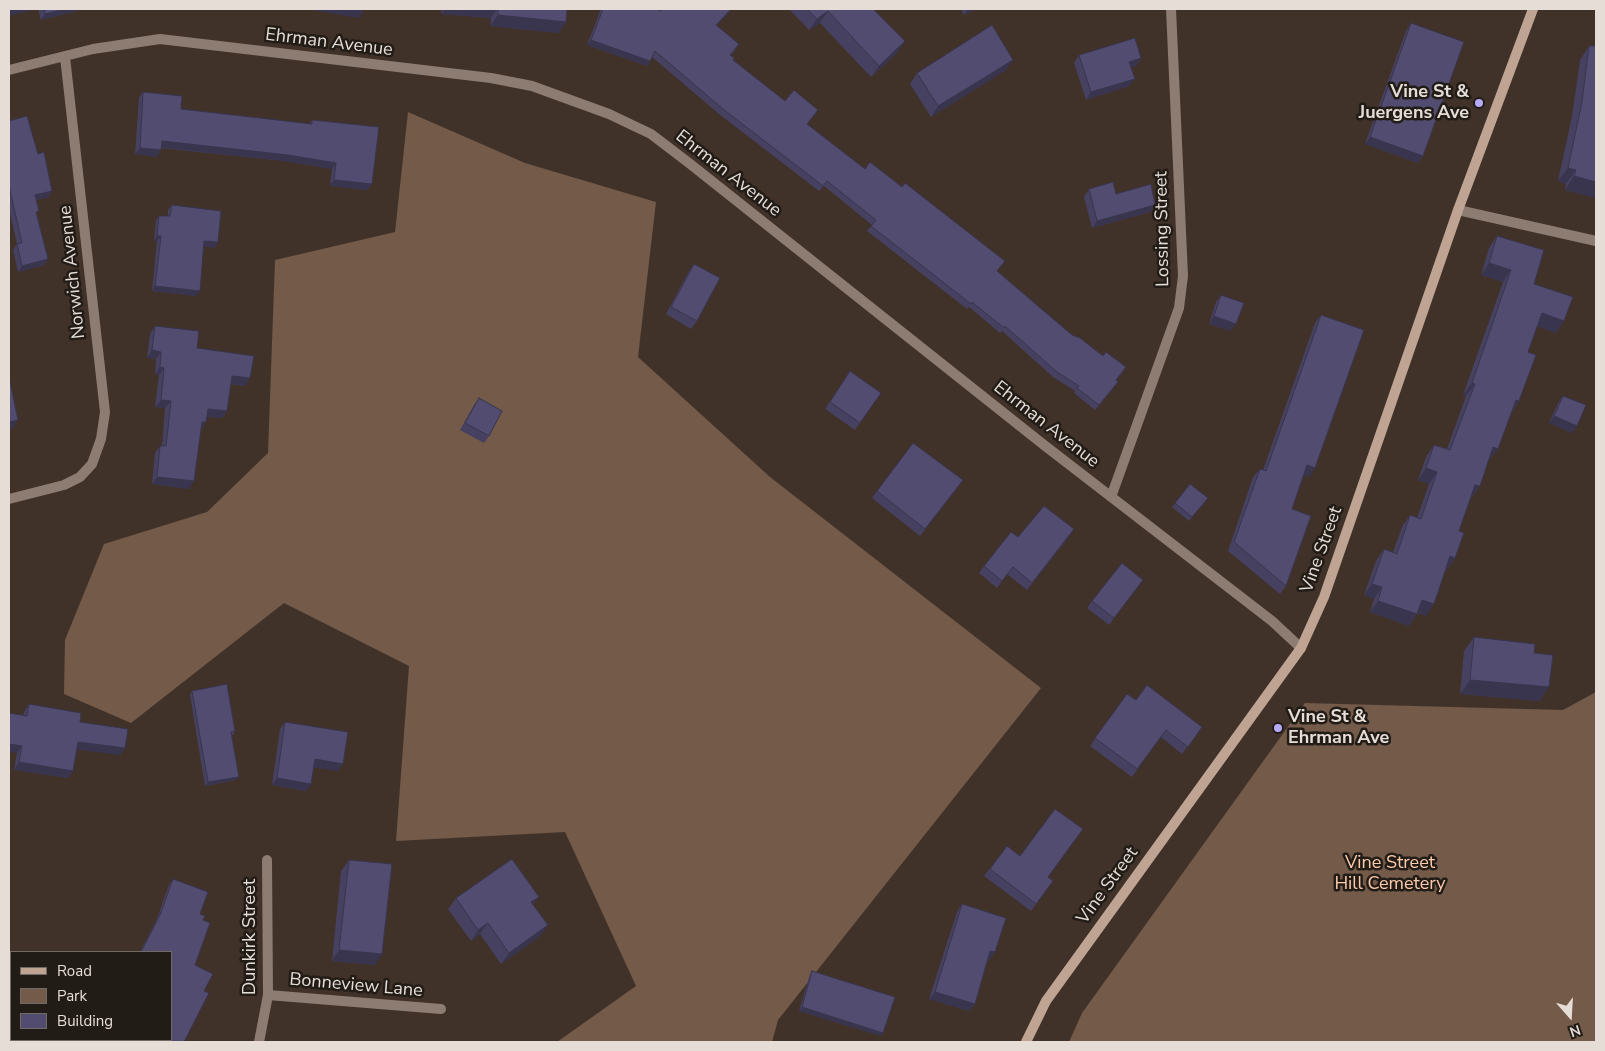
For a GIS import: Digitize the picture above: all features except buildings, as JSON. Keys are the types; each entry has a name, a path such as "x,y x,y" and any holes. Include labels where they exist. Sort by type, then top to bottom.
{"main road":[{"name":"Vine Street","path":"1026,1042 1046,1001 1301,648 1324,597 1458,210 1533,9"}],"street":[{"name":"Lossing Street","path":"1112,497 1172,333 1183,276 1171,9"},
{"name":"Ehrman Avenue","path":"9,70 93,49 160,39 491,78 532,86 608,114 651,134 689,163 1272,621 1301,648"},
{"name":"Norwich Avenue","path":"9,499 64,485 80,477 92,464 98,447 105,412 65,57"},
{"path":"1458,210 1596,241"},
{"name":"Dunkirk Street","path":"259,1042 268,995 267,860"},
{"name":"Bonneview Lane","path":"268,995 441,1009"}],"green space":[{"path":"408,112 525,163 656,202 638,357 770,477 1041,688 778,1020 772,1042 557,1042 636,986 565,832 396,841 409,666 284,603 131,723 64,694 65,640 104,544 207,512 268,453 275,260 395,232"},
{"name":"Vine Street Hill Cemetery","path":"1596,692 1596,1042 1069,1042 1082,1013 1305,703 1563,710"}],"place":[{"name":"Vine St & Juergens Ave","path":"1479,103"},
{"name":"Vine St & Ehrman Ave","path":"1278,728"}]}
